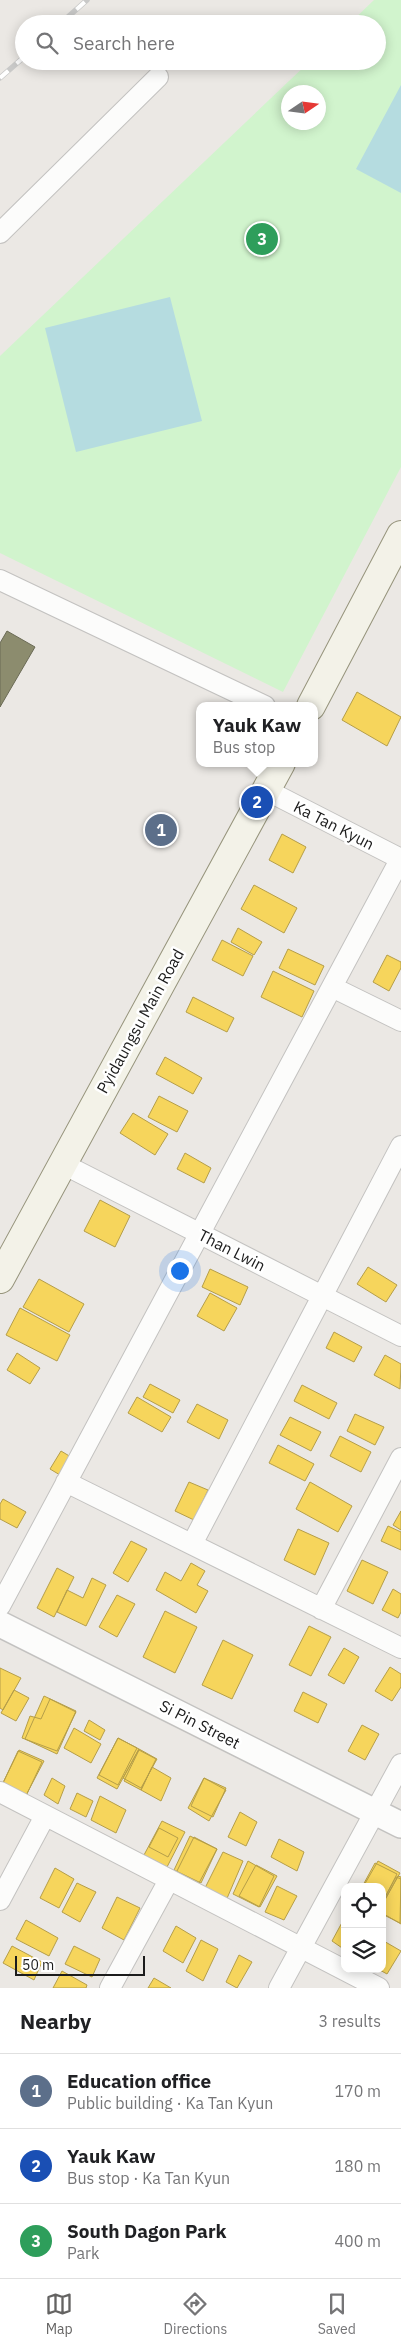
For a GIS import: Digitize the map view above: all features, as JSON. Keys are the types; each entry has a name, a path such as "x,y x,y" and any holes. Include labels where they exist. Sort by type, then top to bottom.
{"main road":[{"path":"313,702 401,535"},
{"name":"Pyidaungsu Main Road","path":"0,1279 278,767"}],"street":[{"path":"0,233 158,77"},
{"path":"0,580 257,702"},
{"name":"Ka Tan Kyun","path":"266,790 401,859"},
{"path":"0,1606 401,859"},
{"path":"332,987 401,1021"},
{"path":"192,1544 401,1146"},
{"name":"Than Lwin","path":"63,1164 401,1336"},
{"path":"322,1609 401,1458"},
{"path":"66,1482 401,1648"},
{"name":"Si Pin Street","path":"0,1624 401,1825"},
{"path":"279,1988 401,1764"},
{"path":"0,1792 379,1988"},
{"path":"0,1900 45,1816"},
{"path":"110,1988 169,1880"}],"green space":[{"path":"374,0 401,0 401,467 283,692 0,553 0,356 281,89 281,130 326,130 326,85 285,85 301,70 386,70 386,15 358,15"}],"water":[{"path":"401,85 401,193 356,169"},
{"path":"170,297 202,421 76,452 45,328"}],"building: Homes":[{"path":"357,692 401,717 387,746 342,720"},
{"path":"282,834 306,847 293,873 269,860"},
{"path":"254,885 297,908 284,933 241,909"},
{"path":"238,928 262,942 254,955 231,942"},
{"path":"222,940 253,956 243,976 212,960"},
{"path":"288,949 324,966 315,985 279,968"},
{"path":"387,955 401,962 401,968 389,991 373,982"},
{"path":"273,971 314,991 302,1017 261,997"},
{"path":"193,997 234,1018 227,1032 186,1012"},
{"path":"165,1057 202,1078 193,1094 156,1074"},
{"path":"159,1096 188,1111 177,1132 148,1117"},
{"path":"133,1113 168,1134 155,1155 120,1133"},
{"path":"185,1153 211,1168 204,1183 177,1169"},
{"path":"100,1200 130,1216 115,1247 84,1231"},
{"path":"368,1267 397,1285 386,1302 357,1284"},
{"path":"210,1269 248,1287 240,1305 202,1287"},
{"path":"39,1279 84,1304 69,1332 23,1307"},
{"path":"210,1293 237,1308 224,1331 197,1316"},
{"path":"20,1308 70,1335 57,1361 6,1335"},
{"path":"334,1332 362,1347 354,1362 326,1348"},
{"path":"17,1353 40,1368 30,1384 7,1370"},
{"path":"385,1355 401,1364 400,1389 374,1375"},
{"path":"150,1384 180,1400 173,1413 143,1397"},
{"path":"302,1385 337,1403 329,1419 294,1401"},
{"path":"137,1397 171,1417 162,1432 128,1413"},
{"path":"197,1404 228,1420 219,1439 187,1422"},
{"path":"355,1414 384,1427 375,1445 347,1431"},
{"path":"290,1417 321,1432 311,1451 280,1435"},
{"path":"340,1436 371,1452 361,1472 330,1456"},
{"path":"278,1445 314,1464 305,1481 269,1463"},
{"path":"61,1451 76,1460 65,1478 50,1469"},
{"path":"189,1482 208,1490 194,1520 175,1511"},
{"path":"310,1482 352,1506 338,1532 296,1509"},
{"path":"3,1499 26,1512 17,1528 0,1519 0,1504"},
{"path":"401,1511 401,1530 393,1525"},
{"path":"388,1526 401,1532 401,1550 381,1541"},
{"path":"298,1529 329,1543 315,1575 284,1560"},
{"path":"131,1541 147,1549 128,1582 113,1573"},
{"path":"362,1560 388,1572 373,1604 347,1591"},
{"path":"191,1563 205,1571 197,1585 208,1591 196,1613 156,1590 165,1572 181,1581"},
{"path":"57,1568 74,1577 54,1617 37,1608"},
{"path":"92,1578 106,1585 86,1626 57,1612 67,1590 83,1598"},
{"path":"393,1589 401,1594 401,1612 398,1618 382,1610"},
{"path":"117,1595 135,1604 117,1637 99,1627"},
{"path":"165,1611 197,1627 175,1673 143,1657"},
{"path":"309,1626 331,1637 311,1676 289,1665"},
{"path":"223,1640 253,1655 232,1699 202,1685"},
{"path":"344,1648 359,1657 344,1684 328,1675"},
{"path":"390,1667 401,1674 401,1687 392,1701 375,1691"},
{"path":"0,1668 21,1678 3,1710 0,1708"},
{"path":"14,1690 29,1698 16,1721 1,1713"},
{"path":"303,1692 327,1704 318,1723 294,1711"},
{"path":"44,1696 76,1711 57,1754 25,1739"},
{"path":"50,1699 76,1712 57,1751 22,1738 30,1716 41,1719"},
{"path":"89,1720 105,1730 100,1740 84,1731"},
{"path":"362,1725 379,1734 365,1760 348,1751"},
{"path":"74,1728 101,1744 91,1763 64,1748"},
{"path":"118,1738 139,1749 117,1789 97,1778"},
{"path":"118,1738 137,1748 118,1785 99,1775"},
{"path":"139,1749 157,1759 141,1788 123,1778"},
{"path":"19,1750 44,1761 24,1799 1,1787"},
{"path":"139,1750 156,1759 141,1790 124,1781"},
{"path":"18,1751 42,1762 26,1796 2,1785"},
{"path":"152,1767 171,1778 161,1801 141,1790"},
{"path":"52,1778 65,1786 58,1804 44,1795"},
{"path":"204,1778 226,1788 213,1817 191,1806"},
{"path":"204,1778 226,1790 209,1821 188,1808"},
{"path":"77,1793 93,1801 86,1817 70,1809"},
{"path":"100,1796 126,1810 116,1833 91,1820"},
{"path":"240,1812 257,1822 246,1846 228,1837"},
{"path":"162,1821 185,1832 167,1867 144,1855"},
{"path":"159,1828 178,1838 168,1857 149,1847"},
{"path":"190,1836 217,1849 201,1883 174,1870"},
{"path":"194,1837 217,1849 199,1883 176,1873"},
{"path":"279,1839 304,1852 297,1871 271,1857"},
{"path":"223,1852 243,1861 225,1903 204,1890"},
{"path":"248,1861 274,1876 259,1907 233,1894"},
{"path":"378,1861 400,1873 386,1898 386,1883 365,1883"},
{"path":"375,1863 397,1874 386,1895 386,1883 364,1883"},
{"path":"256,1865 277,1876 260,1907 239,1896"},
{"path":"55,1868 74,1879 59,1908 40,1898"},
{"path":"398,1876 401,1877 400,1923 386,1916 386,1898"},
{"path":"396,1877 401,1879 401,1924 386,1915 386,1896"},
{"path":"77,1883 96,1892 80,1922 62,1912"},
{"path":"277,1886 297,1896 284,1920 265,1912"},
{"path":"117,1897 140,1908 124,1940 102,1928"},
{"path":"26,1920 58,1938 49,1956 16,1939"},
{"path":"341,1924 341,1947 332,1941"},
{"path":"176,1926 196,1938 183,1963 163,1951"},
{"path":"201,1940 218,1949 203,1981 186,1971"},
{"path":"386,1942 401,1951 387,1974 385,1973"},
{"path":"12,1946 42,1962 34,1980 3,1963"},
{"path":"74,1946 100,1959 92,1977 65,1964"},
{"path":"239,1955 252,1962 237,1988 226,1982"},
{"path":"62,1971 87,1985 86,1988 53,1988"},
{"path":"154,1978 171,1988 148,1988"}],"building: Industry":[{"path":"7,631 35,647 0,707 0,643"}],"railway":[{"path":"70,15 87,0"},
{"path":"0,78 15,65"}],"place":[{"name":"South Dagon Park","path":"262,239"},
{"name":"Yauk Kaw","path":"257,802"},
{"name":"Education office","path":"161,830"}]}
